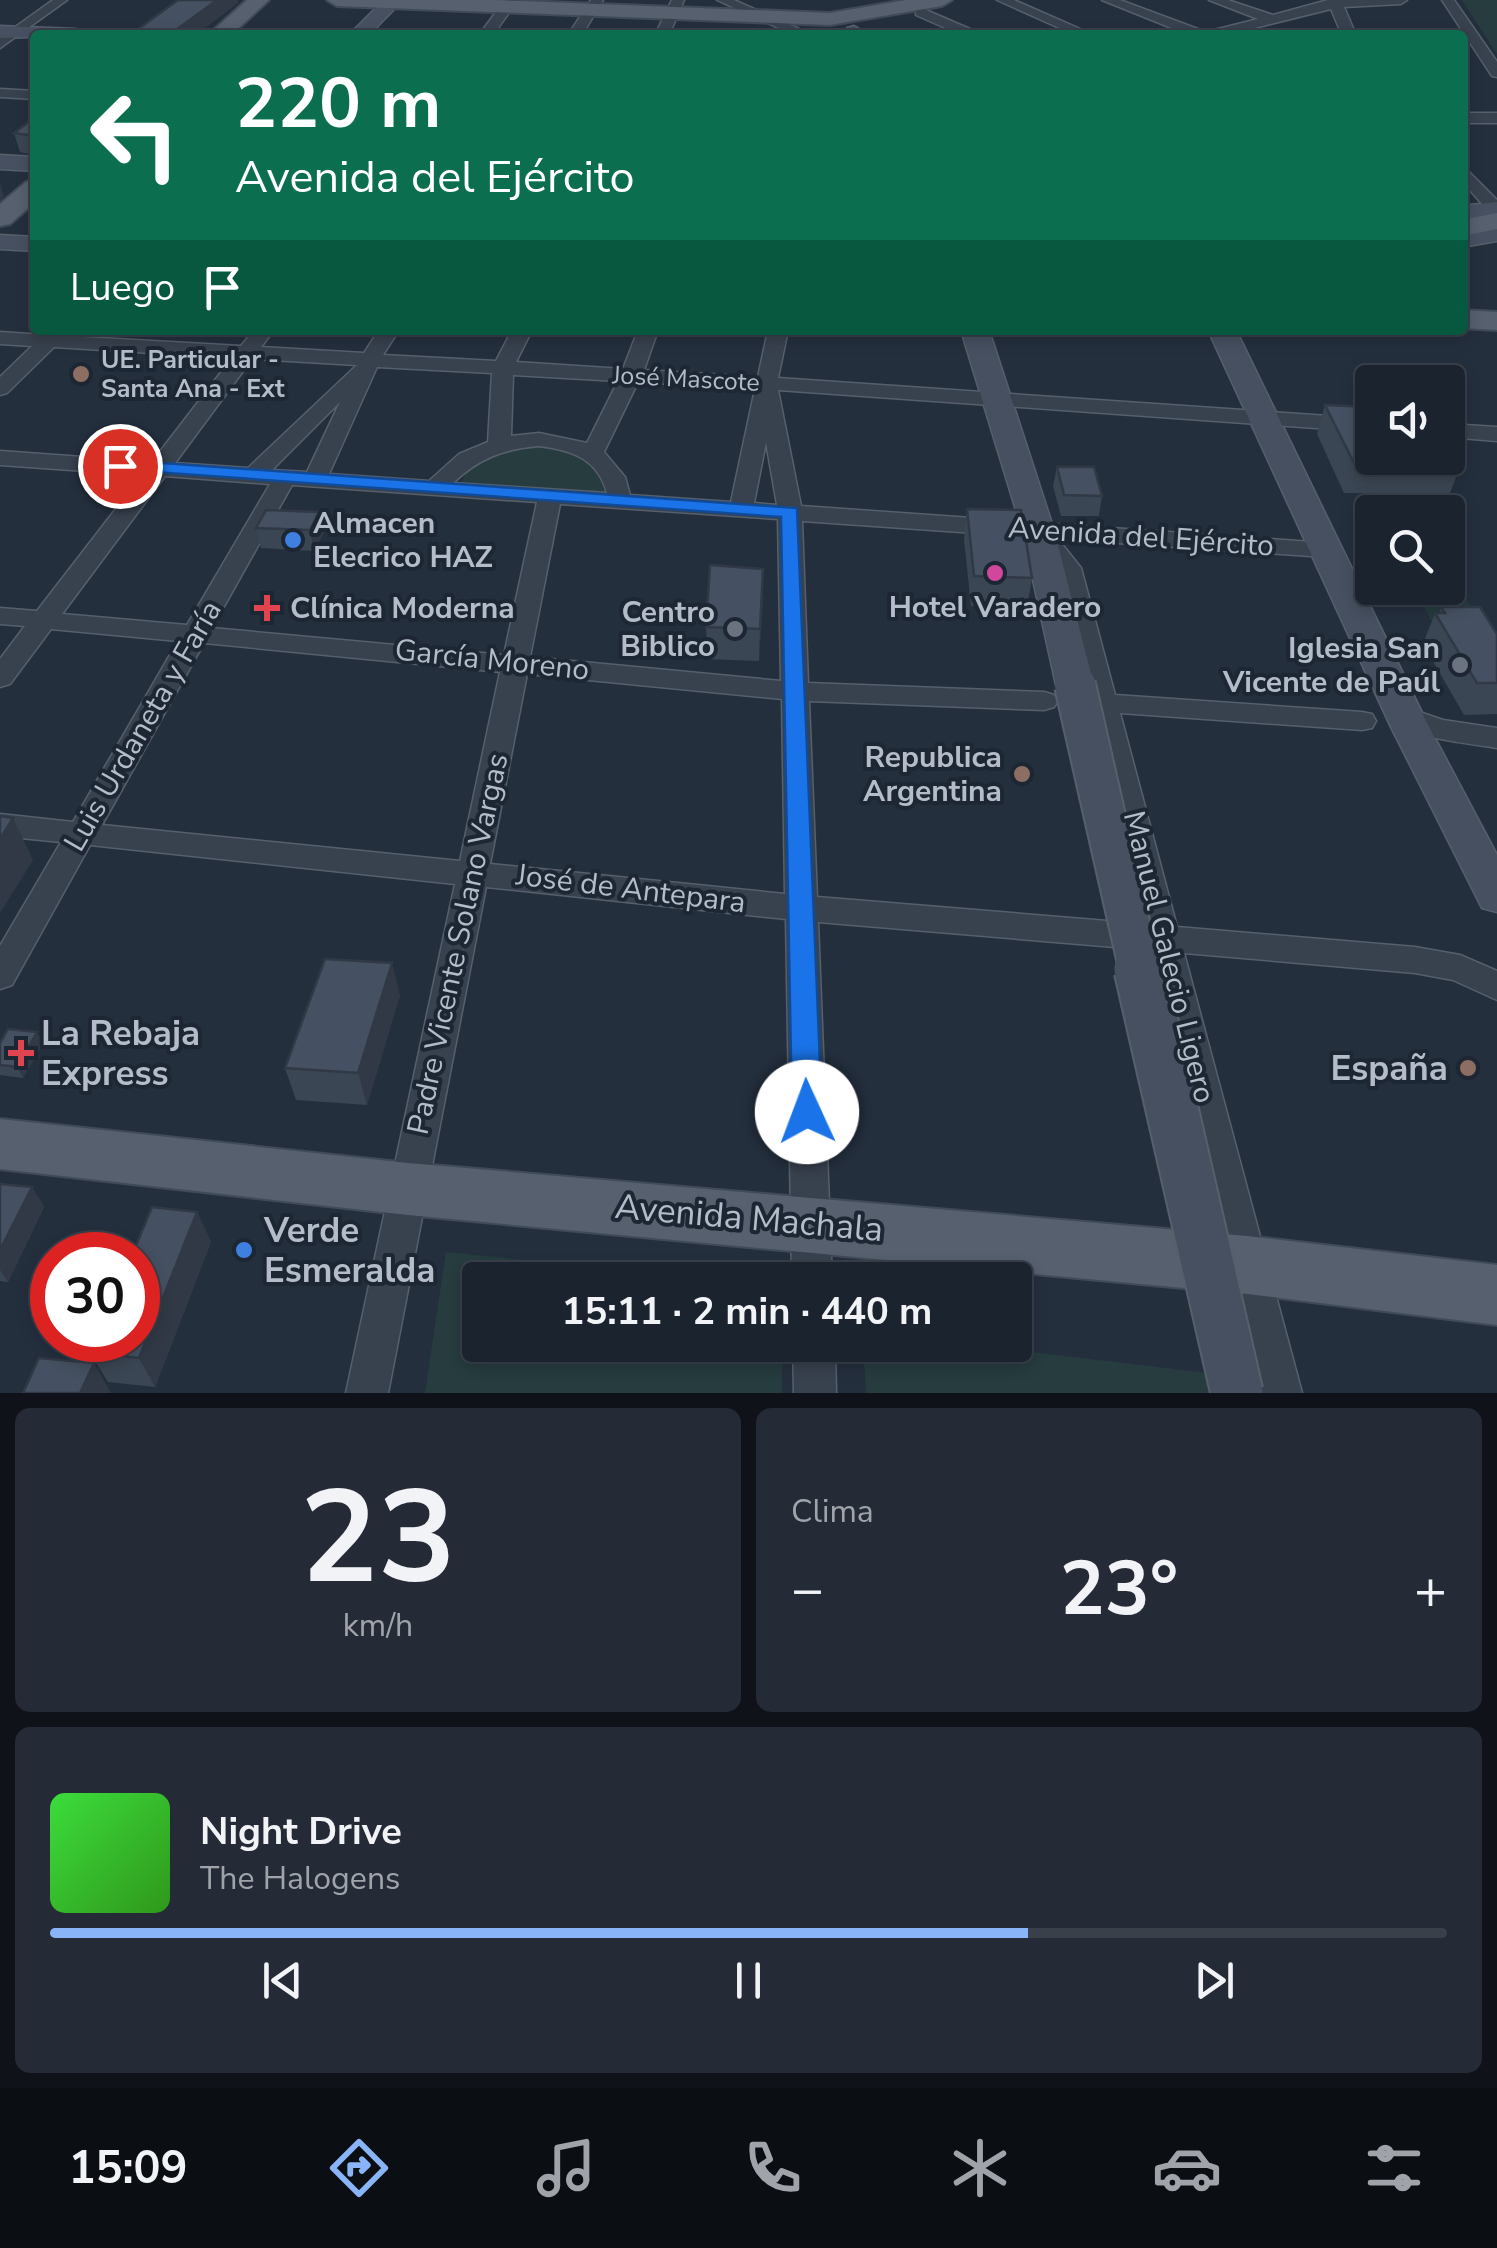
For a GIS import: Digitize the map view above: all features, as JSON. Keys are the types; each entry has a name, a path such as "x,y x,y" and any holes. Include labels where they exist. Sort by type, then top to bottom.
{"main road":[{"path":"224,30 259,0"},
{"path":"249,30 282,0"},
{"path":"336,0 675,6 761,26 845,19 950,2"},
{"path":"363,30 392,2"},
{"path":"862,30 870,24 950,2"},
{"path":"5,36 30,36"},
{"path":"0,162 30,164"},
{"path":"0,218 30,192"},
{"path":"1468,224 1497,209"},
{"path":"0,240 30,213"},
{"path":"1468,226 1497,221"},
{"path":"1468,228 1497,234"},
{"path":"0,240 30,243"},
{"path":"1468,319 1497,321"},
{"name":"Manuel Galecio Ligero","path":"976,335 1038,530 1237,1393"},
{"path":"1224,335 1407,720 1497,896"},
{"name":"Avenida Machala","path":"0,1144 408,1189 811,1251 1247,1265 1497,1295"}],"street":[{"path":"5,36 61,0"},
{"path":"723,0 761,26"},
{"path":"1003,0 1075,30"},
{"path":"1108,0 1188,30"},
{"path":"1215,0 1271,19"},
{"path":"1229,30 1330,1 1401,0"},
{"path":"1448,0 1497,73"},
{"path":"1330,1 1346,30"},
{"path":"490,30 510,3"},
{"path":"578,30 594,5"},
{"path":"664,30 675,6"},
{"path":"921,12 961,30"},
{"path":"0,93 30,94"},
{"path":"0,102 30,104"},
{"path":"1468,118 1497,118"},
{"path":"1468,177 1497,209"},
{"path":"0,678 260,335"},
{"path":"316,478 369,360 386,335"},
{"path":"500,446 503,368 520,335"},
{"path":"594,451 646,335"},
{"path":"741,509 777,335"},
{"path":"0,390 54,336"},
{"name":"José Mascote","path":"0,338 54,336 246,354 993,397 1355,425"},
{"path":"255,474 369,360"},
{"path":"766,384 790,512 811,1251"},
{"path":"1465,431 1497,434"},
{"path":"436,487 472,456 500,446 549,441 594,451 610,466 620,500"},
{"name":"Avenida del Ejército","path":"0,458 1325,550"},
{"name":"Luis Urdaneta y Faría","path":"0,976 286,476"},
{"name":"Padre Vicente Solano Vargas","path":"366,1393 550,495"},
{"name":"García Moreno","path":"0,616 795,690 1075,696 1362,721"},
{"name":"Manuel Galecio Ligero","path":"1075,696 1163,938 1281,1393"},
{"path":"1407,720 1497,738"},
{"name":"José de Antepara","path":"0,825 801,908 1415,960 1460,968 1497,987"},
{"path":"814,1362 815,1393"}],"green space":[{"path":"1462,0 1497,0 1497,54"},
{"path":"537,447 580,457 609,490 607,497 461,483 466,473 483,459 504,451"},
{"path":"1465,596 1479,620 1431,620 1423,605 1465,605"},
{"path":"446,1252 543,1262 462,1262 462,1362 782,1362 782,1393 425,1393"},
{"path":"1032,1352 1217,1374 1220,1393 866,1393 864,1362 1032,1362"}],"building":[{"path":"178,0 217,0 176,30 137,30"},
{"path":"30,121 30,135 14,133"},
{"path":"1325,405 1355,406 1354,463"},
{"path":"1057,467 1094,467 1102,496 1064,495"},
{"path":"967,509 1021,510 1032,578 974,576"},
{"path":"266,510 319,512 310,530 256,528"},
{"path":"710,565 763,569 760,629 706,627"},
{"path":"1441,607 1480,607 1497,634 1497,683 1477,683 1435,613 1445,613"},
{"path":"0,816 13,818 0,839"},
{"path":"325,959 392,963 358,1073 285,1068"},
{"path":"8,1029 37,1032 17,1067 0,1065 0,1043"},
{"path":"0,1184 32,1187 0,1250"},
{"path":"152,1207 197,1212 160,1305 160,1232 142,1232"},
{"path":"37,1362 94,1363 80,1393 23,1393"}],"place":[{"name":"UE. Particular - Santa Ana - Ext","path":"81,374"},
{"name":"Almacen Elecrico HAZ","path":"293,540"},
{"name":"Hotel Varadero","path":"995,573"},
{"name":"Clínica Moderna","path":"267,608"},
{"name":"Centro Biblico","path":"735,629"},
{"name":"Iglesia San Vicente de Paúl","path":"1460,665"},
{"name":"Republica Argentina","path":"1022,774"},
{"name":"La Rebaja Express","path":"21,1053"},
{"name":"España","path":"1468,1068"},
{"name":"Verde Esmeralda","path":"244,1250"}],"route":[{"path":"120,466 790,512 807,1112"}]}
